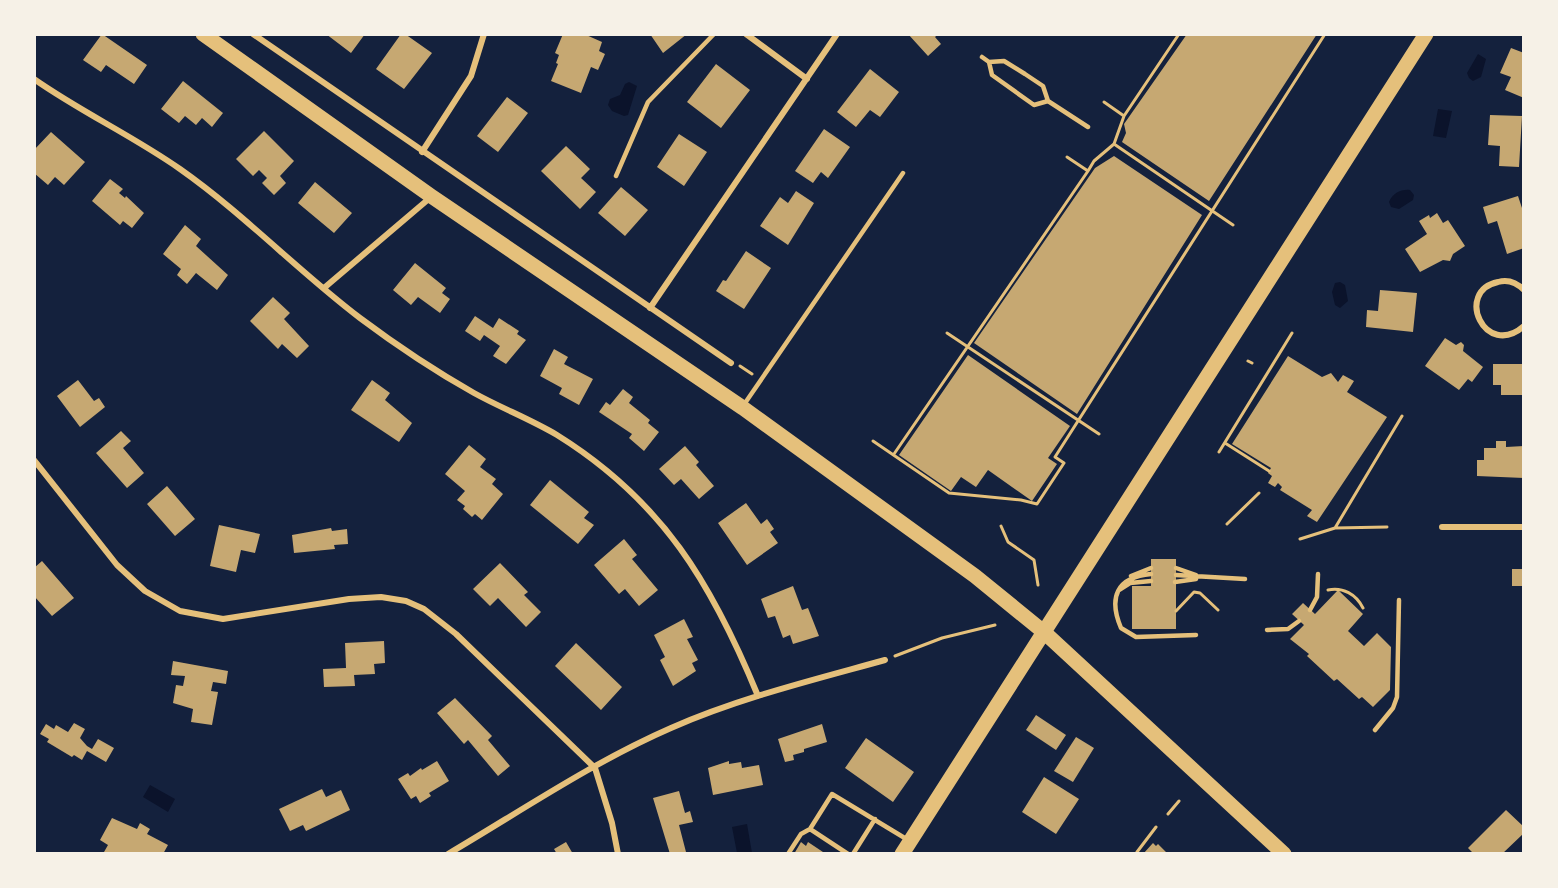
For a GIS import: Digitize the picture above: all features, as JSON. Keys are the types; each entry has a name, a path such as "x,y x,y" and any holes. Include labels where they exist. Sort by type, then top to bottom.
{"main road":[{"path":"203,34 431,196 742,408 975,576 1045,633 1284,854"},
{"path":"906,847 1426,34"}],"street":[{"path":"253,34 650,308 734,363"},
{"path":"422,152 471,76 484,34"},
{"path":"746,34 807,79"},
{"path":"650,308 837,34"},
{"path":"34,79 180,169 234,210 360,318 428,365 475,393 555,435 602,466 666,528 705,583 733,635 758,696"},
{"path":"324,288 431,196"},
{"path":"1524,290 1512,282 1495,282 1481,292 1476,310 1478,319 1491,332 1509,335 1524,326"},
{"path":"34,460 117,565 145,591 166,605 200,616 223,619 349,599 381,597 406,601 424,609 456,634 595,768 612,822 618,854"},
{"path":"1442,526 1524,526"},
{"path":"448,854 595,768 671,728 758,696 885,660"}],"lane":[{"path":"616,176 648,102 714,34"},
{"path":"982,57 989,62 1004,61 1025,74 1043,86 1048,101 1088,126"},
{"path":"989,62 992,75 1034,105 1048,101"},
{"path":"742,408 903,173"},
{"path":"1176,568 1204,578"},
{"path":"1151,571 1127,579 1117,592 1118,618 1121,628 1129,635 1196,635"},
{"path":"1310,610 1318,592 1318,574"},
{"path":"1176,575 1245,579"},
{"path":"1175,582 1204,578"},
{"path":"1117,592 1130,583 1150,581"},
{"path":"1375,730 1393,708 1397,696 1400,600"},
{"path":"1267,630 1288,629 1299,621"},
{"path":"788,854 801,834 810,829 832,794 875,819 906,847"},
{"path":"853,854 875,819"},
{"path":"810,829 848,854"}],"path":[{"path":"894,454 1094,161 1114,144 1124,116 1179,34"},
{"path":"873,441 950,493 1037,504 1064,463 1055,457 1213,212 1324,34"},
{"path":"1104,102 1124,116"},
{"path":"1114,144 1233,225"},
{"path":"1067,157 1088,171"},
{"path":"947,333 1099,434"},
{"path":"1219,452 1292,333"},
{"path":"734,363 761,380"},
{"path":"1335,528 1402,416"},
{"path":"1224,443 1269,471"},
{"path":"1227,524 1259,492"},
{"path":"1001,526 1008,542 1034,560 1038,585"},
{"path":"1300,539 1335,528 1387,527"},
{"path":"1318,592 1333,589 1346,591 1356,597 1363,608"},
{"path":"1176,611 1194,592 1200,593 1218,610"},
{"path":"885,660 942,638 995,625"},
{"path":"1168,814 1179,801"},
{"path":"1137,852 1156,827"}],"water":[{"path":"1478,54 1486,59 1481,77 1473,81 1467,73"},
{"path":"629,82 637,86 628,115 624,116 612,111 608,105 610,99 620,95 625,84"},
{"path":"1438,109 1452,111 1446,138 1433,136"},
{"path":"1403,190 1410,190 1414,195 1413,200 1399,209 1391,207 1389,202 1395,194"},
{"path":"1340,282 1345,285 1348,301 1340,308 1335,305 1332,292 1335,283"},
{"path":"150,785 175,799 168,812 143,797"},
{"path":"747,824 752,853 737,853 732,827"}],"building":[{"path":"102,34 147,65 134,84 106,65 101,72 83,60"},
{"path":"326,34 365,34 351,53"},
{"path":"401,34 405,34 432,53 404,89 376,69"},
{"path":"563,34 584,34 602,42 599,51 605,54 598,70 591,67 581,93 551,81 558,64 556,63 559,55 555,53"},
{"path":"650,34 687,34 663,53"},
{"path":"908,34 938,34 935,37 941,44 928,56"},
{"path":"1187,34 1317,34 1209,201 1122,142 1126,133 1124,124"},
{"path":"1511,48 1524,53 1524,98 1505,90 1511,77 1500,73"},
{"path":"716,64 750,90 721,128 687,102"},
{"path":"870,69 899,92 880,117 870,110 856,127 837,112"},
{"path":"183,81 223,113 212,127 202,118 196,125 185,116 179,123 161,109"},
{"path":"507,97 528,113 498,152 477,136"},
{"path":"1490,115 1522,116 1519,167 1499,166 1500,146 1488,145"},
{"path":"824,129 850,147 828,178 821,172 813,183 795,171"},
{"path":"264,131 294,161 280,176 286,183 274,195 262,183 267,178 259,170 253,176 236,159"},
{"path":"51,132 85,162 64,185 55,177 48,185 34,173 34,150"},
{"path":"679,134 707,152 684,186 657,167"},
{"path":"566,146 590,169 581,178 596,192 580,209 541,171"},
{"path":"1114,156 1202,215 1077,414 974,343 1095,168"},
{"path":"110,179 123,189 119,193 125,198 126,196 144,213 132,228 123,221 120,225 92,201"},
{"path":"315,182 352,213 334,233 298,203"},
{"path":"621,187 648,210 625,236 598,213"},
{"path":"796,191 814,203 788,245 760,226 780,197 788,203"},
{"path":"1518,196 1524,214 1524,248 1507,254 1497,221 1488,224 1483,207"},
{"path":"1437,213 1443,223 1448,220 1465,246 1453,254 1450,261 1443,260 1420,272 1405,249 1427,234 1419,221"},
{"path":"185,225 201,239 196,246 228,275 217,290 196,273 187,284 177,275 181,269 163,254"},
{"path":"746,251 771,268 744,309 716,291 723,280 726,281"},
{"path":"415,263 446,288 442,293 450,299 440,313 418,297 411,305 393,290"},
{"path":"1380,290 1417,293 1413,332 1366,327 1367,310 1378,311"},
{"path":"273,297 290,313 284,319 309,346 297,358 282,344 278,349 250,321"},
{"path":"475,316 493,328 499,318 519,331 517,334 526,340 506,364 493,356 500,346 484,335 480,341 465,331"},
{"path":"1445,338 1456,345 1461,342 1464,345 1463,351 1483,367 1472,382 1468,379 1459,390 1425,366"},
{"path":"554,349 568,357 564,364 593,379 579,405 559,394 562,388 540,376"},
{"path":"968,355 1070,426 1048,458 1057,464 1032,501 988,470 976,487 961,477 951,491 899,455"},
{"path":"1288,356 1322,377 1331,373 1338,382 1343,375 1354,381 1347,392 1387,417 1317,522 1307,516 1312,510 1280,490 1282,487 1278,483 1275,487 1268,483 1272,476 1268,473 1271,468 1232,444"},
{"path":"1493,364 1524,364 1524,395 1501,395 1501,385 1493,385"},
{"path":"78,380 94,401 99,398 105,407 80,427 57,396"},
{"path":"372,380 390,393 385,400 412,423 399,442 351,410"},
{"path":"623,389 633,397 629,403 650,420 648,423 659,432 644,451 629,438 632,434 599,412 606,402 610,405"},
{"path":"121,431 131,441 123,448 144,473 127,488 96,453"},
{"path":"1496,441 1506,441 1506,447 1524,446 1524,478 1477,476 1477,460 1484,460 1484,448 1496,448"},
{"path":"469,445 486,459 480,467 496,479 492,484 503,494 482,520 475,514 472,517 463,509 465,506 457,500 465,491 445,474"},
{"path":"685,446 699,462 696,465 714,486 699,499 681,479 674,485 659,469"},
{"path":"550,480 589,512 584,518 594,525 578,544 530,505"},
{"path":"167,486 195,519 175,536 147,504"},
{"path":"746,503 761,524 767,519 774,529 770,532 778,543 747,565 718,523"},
{"path":"219,525 260,534 255,553 241,550 236,572 210,566"},
{"path":"331,528 332,531 347,529 348,544 334,545 335,549 294,553 292,535"},
{"path":"624,539 637,555 632,559 658,590 639,606 625,589 619,594 594,565"},
{"path":"1151,559 1176,559 1176,629 1132,629 1132,586 1151,586"},
{"path":"42,561 74,598 52,616 34,596 34,568"},
{"path":"500,563 528,592 524,595 541,612 526,627 498,598 490,606 473,589"},
{"path":"1512,569 1524,569 1524,586 1512,586"},
{"path":"793,586 802,610 808,608 819,636 793,644 790,635 783,638 775,616 768,618 761,599"},
{"path":"1338,590 1363,614 1348,631 1364,646 1377,633 1391,647 1390,690 1373,707 1362,697 1359,699 1337,679 1334,681 1307,656 1309,654 1290,639 1304,625 1292,614 1303,603 1315,614"},
{"path":"684,619 693,637 687,639 698,660 692,663 696,671 673,686 660,660 665,657 654,635"},
{"path":"384,641 385,663 374,664 375,674 354,675 355,686 324,687 323,669 346,668 345,643"},
{"path":"576,643 622,687 601,710 555,666"},
{"path":"173,661 228,671 226,684 213,682 211,691 218,692 212,725 191,722 193,709 173,703 176,685 183,686 185,676 171,675"},
{"path":"455,698 492,736 488,740 510,766 498,776 468,740 464,744 437,713"},
{"path":"1036,715 1066,735 1056,750 1026,730"},
{"path":"74,723 85,729 80,738 87,746 92,749 98,739 114,748 106,762 87,751 82,760 74,755 72,757 47,742 49,739 40,734 46,724 54,729 56,725 68,732"},
{"path":"822,724 827,742 804,749 804,752 793,755 794,760 785,762 778,739"},
{"path":"1076,737 1094,748 1073,782 1054,771"},
{"path":"866,738 914,772 893,802 845,768"},
{"path":"437,761 449,781 429,793 431,796 420,803 416,796 411,799 398,779 408,773 410,776"},
{"path":"729,761 729,764 741,762 742,768 759,765 763,785 713,795 708,768"},
{"path":"1044,777 1079,799 1056,834 1022,812"},
{"path":"322,789 326,797 341,790 350,810 306,831 303,825 290,831 279,809"},
{"path":"679,791 685,813 690,811 693,822 679,825 686,852 670,854 653,798"},
{"path":"1506,810 1524,827 1524,833 1502,854 1474,854 1468,848"},
{"path":"112,818 137,829 140,823 150,829 147,834 168,845 163,854 104,852 108,845 100,840"},
{"path":"566,842 573,854 557,854 554,849"},
{"path":"801,842 806,846 808,842 826,854 794,854"},
{"path":"1153,843 1156,846 1158,844 1168,854 1143,854"}]}
